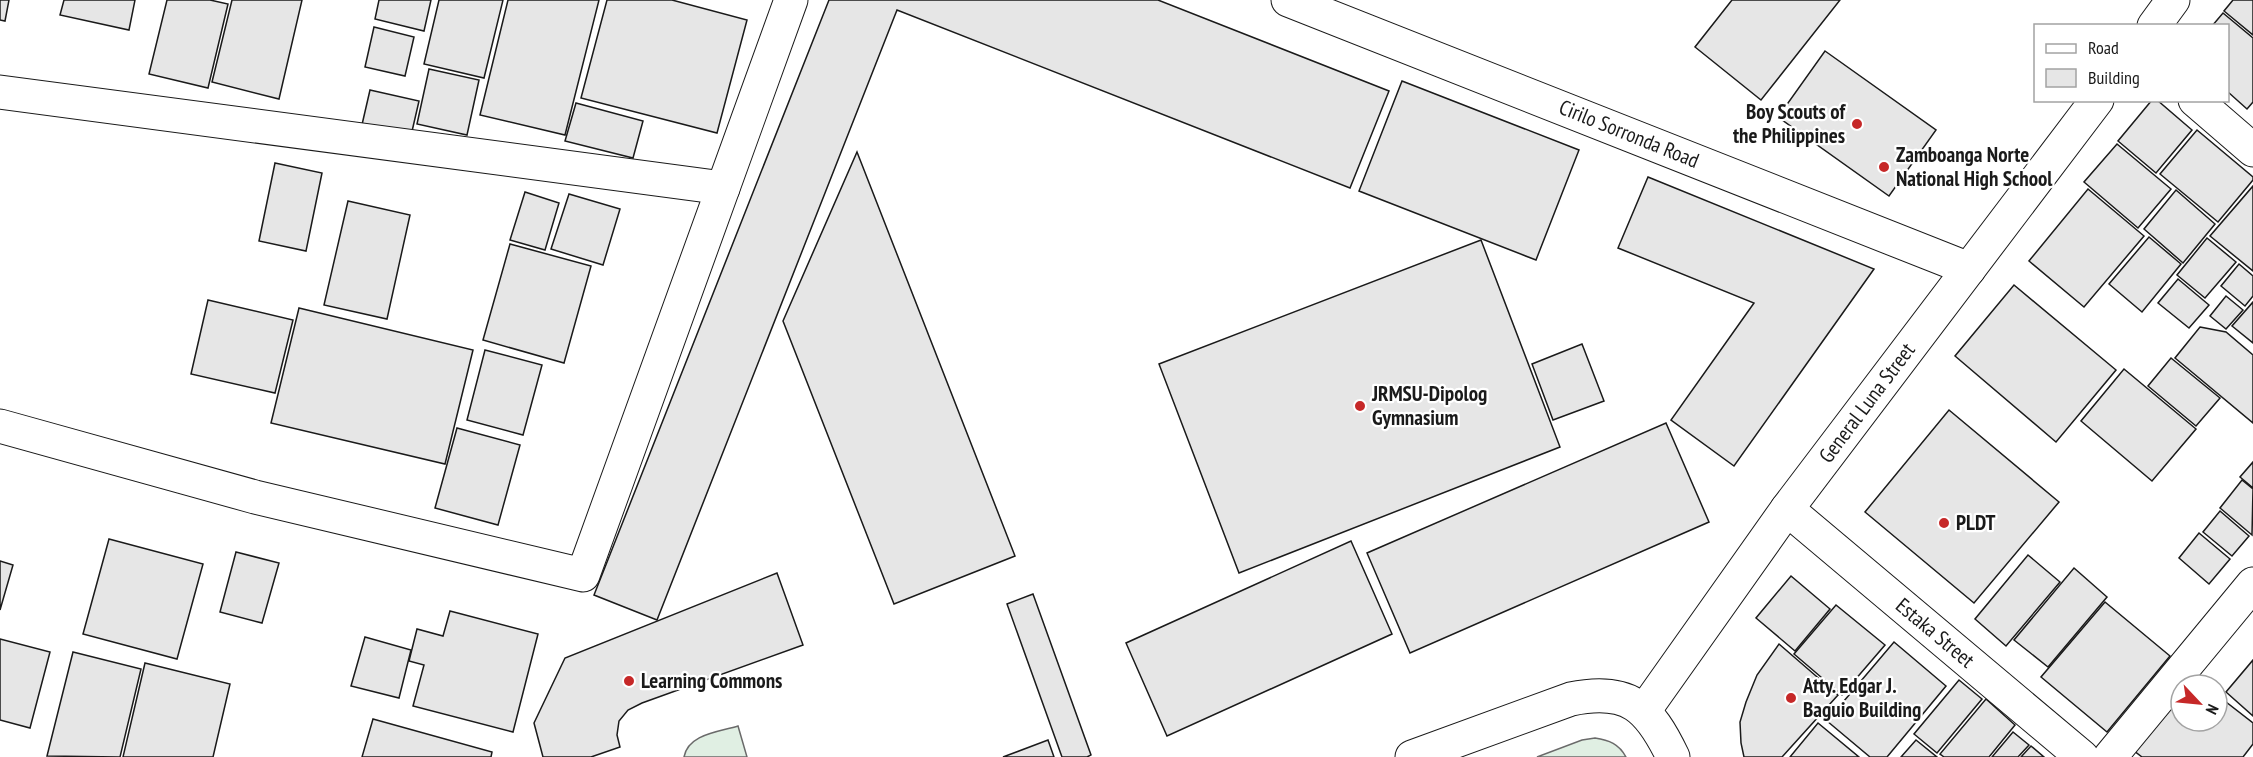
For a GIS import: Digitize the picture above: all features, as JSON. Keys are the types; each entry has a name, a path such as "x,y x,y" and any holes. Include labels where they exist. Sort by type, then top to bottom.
{"main road":[{"path":"0,426 255,497 583,575 791,0"},
{"name":"Cirilo Sorronda Road","path":"1288,0 1969,269"},
{"path":"2155,24 2173,0"},
{"path":"0,92 723,188"},
{"name":"General Luna Street","path":"1644,711 1787,508 2095,102"},
{"path":"2197,102 2253,150"},
{"name":"Estaka Street","path":"1787,508 2082,757"},
{"path":"2110,757 2253,584"},
{"path":"1412,757 1571,699 1595,694 1623,698 1644,711 1660,729 1673,757"}],"green space":[{"path":"738,726 747,757 684,757 691,743 705,735"},
{"path":"1595,738 1613,743 1626,757 1537,757 1582,740"}],"building":[{"path":"0,0 9,0 5,21 0,20"},
{"path":"64,0 135,0 129,30 60,15"},
{"path":"167,0 210,0 228,4 208,88 149,74"},
{"path":"232,0 302,0 279,99 212,82"},
{"path":"379,0 431,0 424,31 375,19"},
{"path":"439,0 503,0 484,78 424,64"},
{"path":"508,0 599,0 565,135 480,115"},
{"path":"607,0 672,0 747,20 717,133 581,98"},
{"path":"829,0 1158,0 1389,91 1350,188 897,10 657,620 594,595"},
{"path":"1732,0 1840,0 1761,100 1695,47"},
{"path":"2233,0 2253,0 2253,35 2224,11"},
{"path":"2223,13 2253,38 2253,102 2247,109 2229,93 2229,24 2214,24"},
{"path":"374,27 414,37 405,76 365,67"},
{"name":"Boy Scouts of the Philippines","path":"1825,51 1936,130 1889,196 1778,117"},
{"path":"429,69 479,80 467,135 417,124"},
{"path":"1402,81 1579,150 1536,260 1359,191"},
{"path":"370,90 419,101 410,140 361,129"},
{"path":"2150,102 2159,102 2192,130 2156,173 2118,141"},
{"path":"576,103 643,121 633,158 565,141"},
{"path":"2197,130 2253,177 2253,180 2218,222 2160,174"},
{"path":"2117,144 2171,189 2138,228 2084,182"},
{"path":"857,152 1015,556 894,604 783,321"},
{"path":"275,163 322,173 306,251 259,241"},
{"path":"1648,177 1874,269 1734,466 1671,420 1754,303 1618,248"},
{"path":"2253,186 2253,271 2210,236"},
{"path":"2088,189 2144,236 2084,307 2029,261"},
{"path":"2176,190 2215,224 2183,263 2144,229"},
{"path":"525,192 559,203 545,250 510,240"},
{"path":"569,194 620,209 603,265 551,249"},
{"path":"348,201 410,215 387,319 324,305"},
{"path":"2149,237 2181,264 2142,312 2109,284"},
{"path":"2207,238 2236,262 2205,298 2177,275"},
{"name":"JRMSU-Dipolog Gymnasium","path":"1481,240 1560,447 1239,573 1159,364"},
{"path":"510,244 591,266 564,363 483,340"},
{"path":"2239,264 2253,276 2253,296 2245,306 2221,286"},
{"path":"2178,279 2209,305 2189,328 2158,303"},
{"path":"2014,285 2116,370 2056,442 1955,356"},
{"path":"2226,296 2243,310 2226,329 2210,316"},
{"path":"208,300 293,320 275,393 191,374"},
{"path":"2253,302 2253,343 2232,326"},
{"path":"299,308 473,350 445,464 271,423"},
{"path":"2200,327 2226,332 2253,355 2253,423 2175,358"},
{"path":"1582,344 1604,401 1553,420 1532,364"},
{"path":"485,350 542,365 523,435 467,420"},
{"path":"2171,358 2220,398 2196,426 2148,386"},
{"path":"2124,369 2196,429 2152,481 2081,421"},
{"path":"1949,410 2059,502 1974,603 1865,512"},
{"path":"1666,423 1709,522 1410,653 1367,553"},
{"path":"457,428 520,445 498,525 435,508"},
{"path":"2253,462 2253,488 2240,477"},
{"path":"2242,480 2253,489 2252,535 2220,508"},
{"path":"2220,511 2249,536 2232,556 2203,532"},
{"path":"2199,533 2230,559 2209,584 2179,558"},
{"path":"109,539 203,564 177,659 83,634"},
{"path":"1351,541 1392,634 1167,736 1126,643"},
{"path":"236,552 279,563 262,623 220,612"},
{"path":"2028,555 2060,582 2006,646 1975,619"},
{"path":"0,561 13,565 0,610"},
{"path":"2074,568 2107,597 2048,667 2014,640"},
{"name":"Learning Commons","path":"777,573 803,645 628,710 619,721 617,735 620,747 591,757 543,757 534,723 565,658"},
{"path":"1791,576 1830,609 1795,651 1756,618"},
{"path":"1033,594 1091,755 1087,757 1062,757 1007,604"},
{"path":"2105,602 2170,656 2107,732 2041,677"},
{"path":"1836,605 1885,645 1842,695 1794,654"},
{"path":"450,611 538,634 513,732 413,706 424,665 409,661 417,629 443,636"},
{"path":"365,637 411,650 399,698 351,686"},
{"path":"0,639 50,652 30,728 0,720"},
{"path":"1894,642 1946,686 1887,757 1870,757 1827,721"},
{"name":"Atty. Edgar J. Baguio Building","path":"1779,644 1838,695 1782,757 1744,757 1740,722 1746,702 1757,675"},
{"path":"73,652 141,669 120,757 47,756"},
{"path":"2253,660 2253,716 2229,695 2229,688"},
{"path":"145,663 230,684 213,757 123,757"},
{"path":"1959,680 1982,699 1937,753 1914,734"},
{"path":"1986,699 2015,725 1989,757 1944,757 1940,754"},
{"path":"2229,704 2253,723 2253,744 2243,757 2142,757 2133,750 2169,705 2169,733 2229,733"},
{"path":"373,719 492,752 491,757 362,757"},
{"path":"1818,723 1859,757 1790,757"},
{"path":"2013,732 2029,745 2018,757 1992,757"},
{"path":"1048,740 1054,757 1003,757"},
{"path":"1916,740 1937,757 1901,757"},
{"path":"2031,746 2044,757 2021,757"}],"place":[{"name":"Boy Scouts of the Philippines","path":"1857,124"},
{"name":"Zamboanga Norte National High School","path":"1884,167"},
{"name":"JRMSU-Dipolog Gymnasium","path":"1360,406"},
{"name":"PLDT","path":"1944,523"},
{"name":"Learning Commons","path":"629,681"},
{"name":"Atty. Edgar J. Baguio Building","path":"1791,698"}]}
